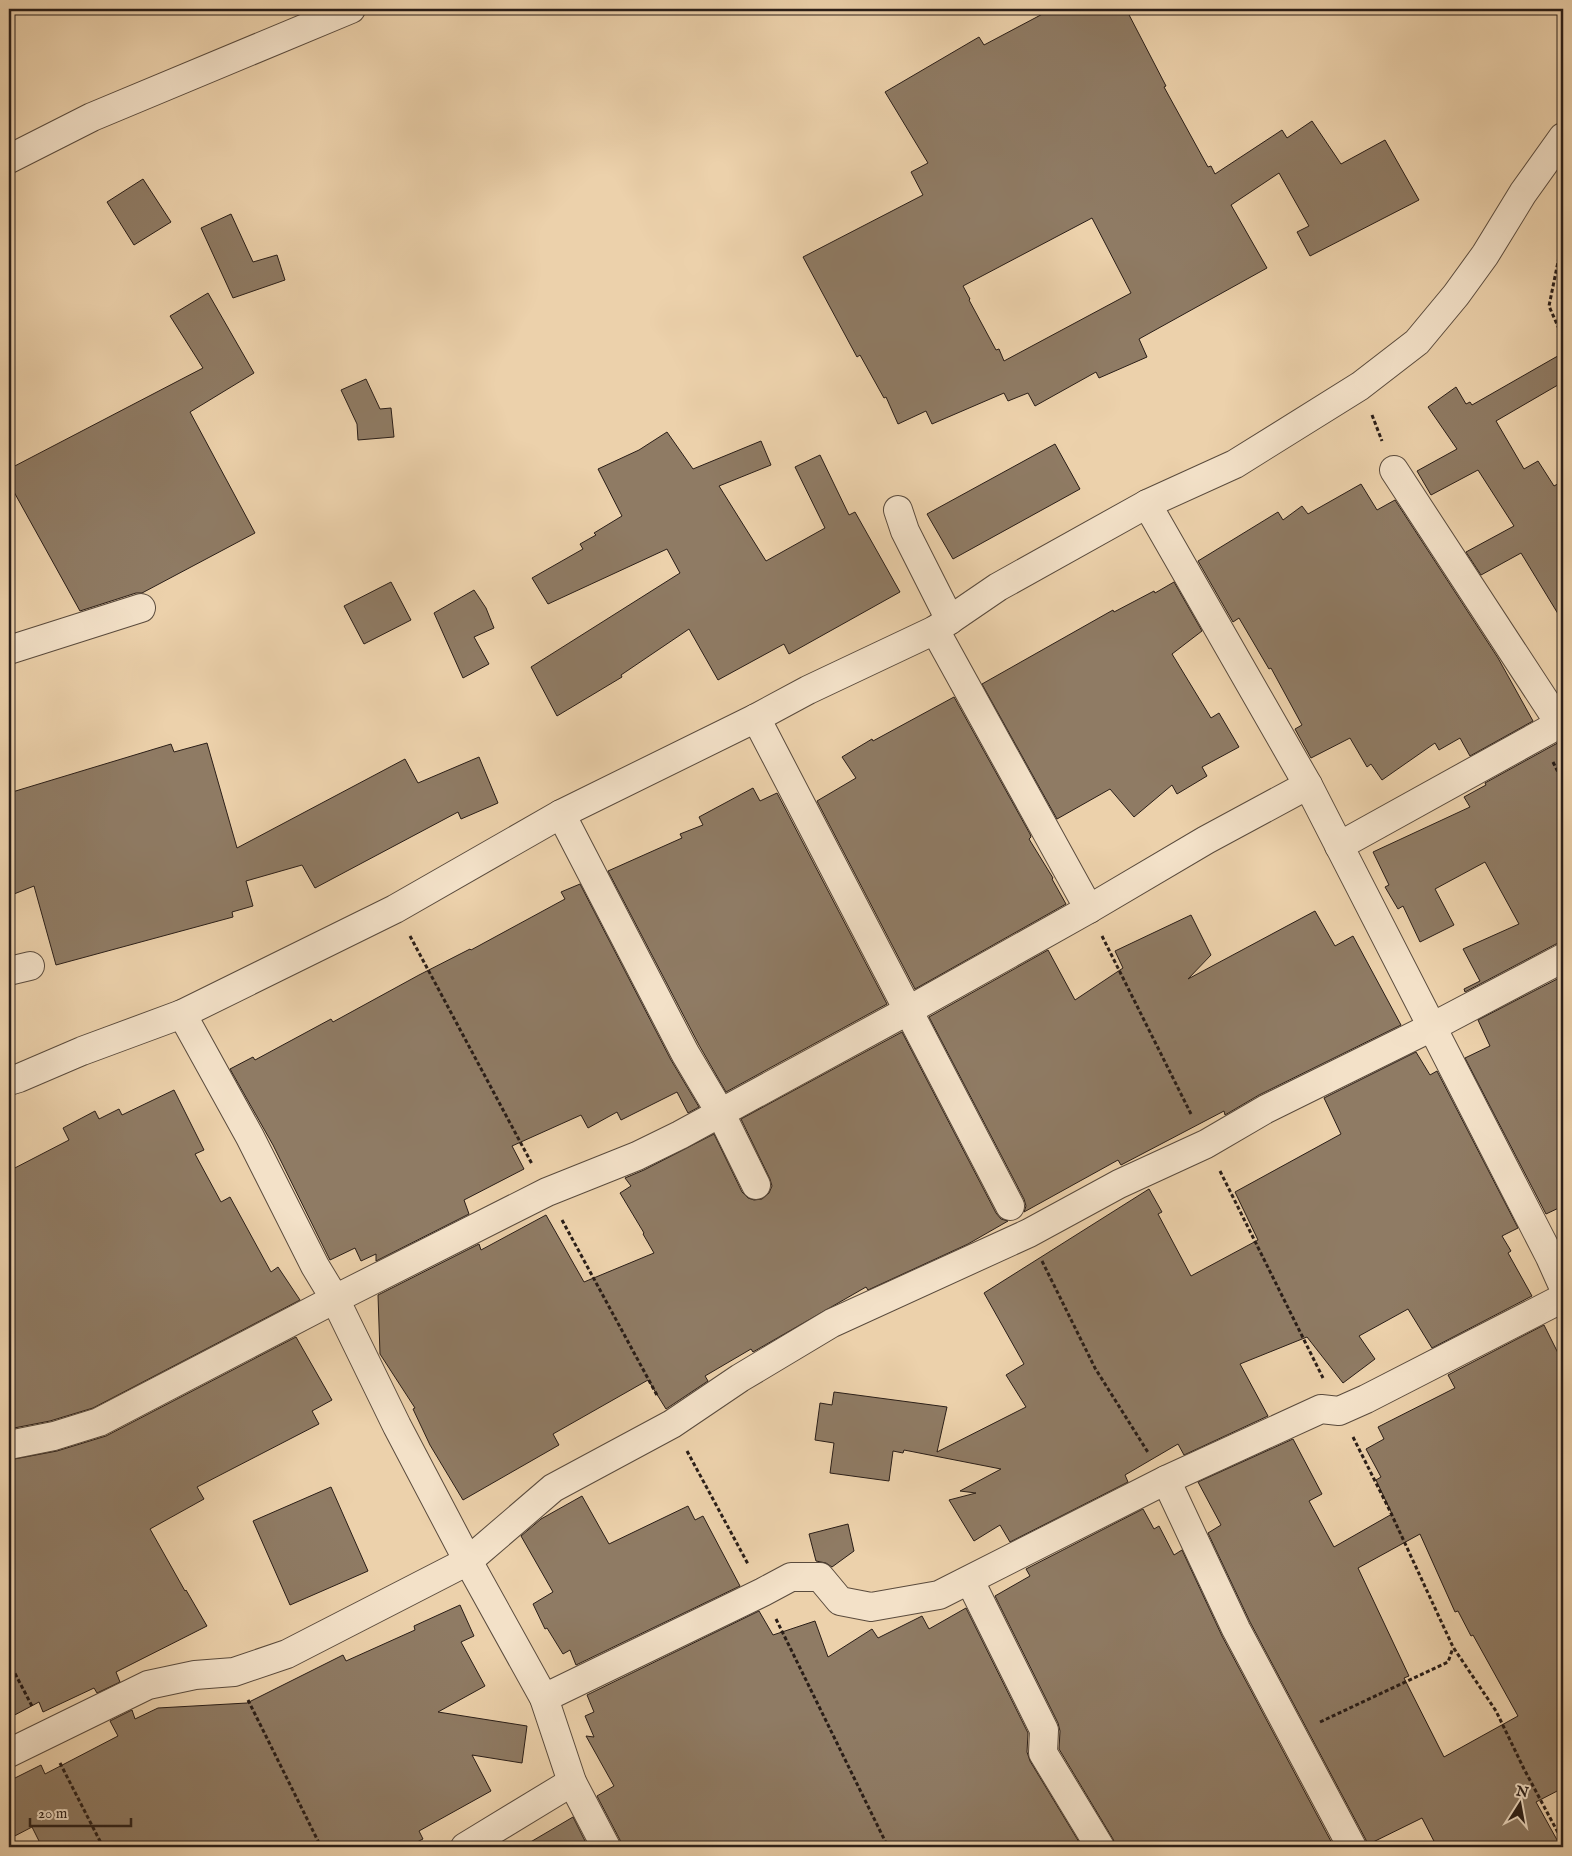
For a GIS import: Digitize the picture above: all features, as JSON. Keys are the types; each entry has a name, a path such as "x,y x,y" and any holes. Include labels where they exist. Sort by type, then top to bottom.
{"street":[{"path":"9,159 92,117 351,9"},
{"path":"9,1081 82,1051 182,1014 395,909 561,814 756,718 808,690 943,625 998,587 1147,504 1235,464 1360,386 1417,342 1456,295 1485,255 1523,193 1563,137"},
{"path":"1339,846 1562,723 1394,470"},
{"path":"1147,504 1308,785 1432,1027 1557,1254 1563,1286"},
{"path":"898,510 943,625 1089,909"},
{"path":"9,650 141,608"},
{"path":"756,718 1010,1206"},
{"path":"9,1445 54,1436 99,1422 335,1299 547,1192 637,1156 680,1135 909,1010 1089,909 1206,840 1308,785"},
{"path":"561,814 685,1053 720,1112 756,1185"},
{"path":"9,1753 148,1685 195,1676 234,1672 287,1654 468,1560 552,1488 672,1424 740,1378 832,1323 1029,1233 1119,1184 1206,1144 1266,1109 1432,1027 1563,958"},
{"path":"182,1014 250,1137 315,1266 335,1299 397,1426 544,1698 572,1782 606,1847"},
{"path":"544,1698 763,1592 791,1576 820,1576 840,1601 872,1607 939,1595 970,1581 1166,1480 1320,1409 1339,1411 1366,1399 1563,1298"},
{"path":"1166,1480 1236,1629 1352,1847"},
{"path":"970,1581 1044,1730 1043,1754 1100,1847"},
{"path":"465,1847 572,1782"}],"path":[{"path":"1559,257 1549,306 1563,338"},
{"path":"1360,386 1394,470"},
{"path":"395,909 763,1592 888,1847"},
{"path":"1089,909 1390,1511 1453,1648 1496,1711 1563,1842"},
{"path":"1029,1233 1094,1368 1166,1480"},
{"path":"1292,1734 1448,1662 1453,1648"},
{"path":"234,1672 321,1847"}],"building":[{"path":"1052,9 1126,9 1166,86 1164,87 1208,167 1211,166 1215,174 1282,130 1287,138 1312,121 1341,164 1385,140 1419,200 1310,256 1297,232 1309,226 1279,173 1231,205 1267,268 1139,339 1147,357 1099,378 1096,372 1035,406 1028,393 1008,401 1004,393 932,424 926,411 898,424 886,397 884,398 860,355 857,357 803,257 923,195 911,172 928,163 885,92 979,37 984,45","holes":["1092,218 1131,293 1004,361 999,349 996,350 963,286"]},
{"path":"143,179 171,222 134,245 107,202"},
{"path":"231,214 253,262 277,255 285,280 233,298 201,228"},
{"path":"208,293 254,373 190,412 255,533 142,593 136,593 80,611 9,483 9,469 203,368 170,316"},
{"path":"1563,353 1563,382 1496,421 1524,469 1538,461 1554,486 1563,481 1563,622 1521,553 1481,575 1466,552 1514,526 1478,470 1431,495 1417,471 1457,449 1428,407 1456,387 1466,404 1470,402 1472,405"},
{"path":"366,379 380,409 391,408 394,437 358,440 357,424 341,390"},
{"path":"667,432 693,469 761,441 771,465 719,486 766,561 825,528 795,467 820,455 849,515 855,512 900,592 789,654 784,644 718,680 689,629 621,675 622,677 557,716 531,667 680,573 667,549 548,604 532,578 583,549 580,544 622,516 598,469 639,450"},
{"path":"1055,444 1080,489 953,559 927,514"},
{"path":"1361,484 1377,510 1395,500 1498,658 1533,721 1470,756 1460,738 1439,750 1435,743 1382,780 1371,764 1367,767 1350,738 1311,758 1295,729 1302,725 1271,668 1269,669 1239,618 1233,622 1198,561 1278,512 1283,520 1302,506 1308,514"},
{"path":"391,582 411,620 364,644 344,606"},
{"path":"1174,582 1202,631 1172,654 1211,718 1219,713 1239,747 1202,767 1207,776 1177,794 1172,785 1134,817 1110,789 1057,819 982,684 1113,610 1114,612"},
{"path":"474,590 486,608 494,628 474,637 489,664 463,678 434,613"},
{"path":"954,697 1030,834 1031,837 1029,839 1053,878 1066,904 915,989 817,801 856,778 842,757 872,739 873,741"},
{"path":"1563,740 1563,942 1465,992 1464,989 1480,981 1463,949 1519,924 1485,862 1435,889 1454,925 1420,942 1403,906 1398,909 1385,887 1389,885 1373,852 1470,807 1464,797 1486,785 1485,783"},
{"path":"207,743 237,848 405,759 418,783 479,757 498,803 461,819 458,812 315,888 302,865 246,881 253,906 232,912 233,917 56,965 34,886 9,896 9,793 171,744 174,752"},
{"path":"753,788 760,801 777,793 887,1004 726,1092 699,1045 608,871 682,838 680,834 703,825 699,817"},
{"path":"580,884 671,1060 699,1107 688,1113 677,1092 621,1120 617,1112 588,1128 581,1115 512,1146 524,1169 464,1200 469,1214 376,1261 376,1254 361,1261 355,1248 330,1260 273,1145 230,1069 253,1057 255,1060 331,1019 333,1022 419,975 471,950 565,899 561,892"},
{"path":"1315,911 1335,946 1353,936 1401,1025 1259,1095 1225,1115 1224,1111 1121,1165 1118,1160 1024,1212 1026,1206 1024,1199 929,1017 1048,950 1075,1000 1123,968 1115,951 1191,915 1211,955 1188,979"},
{"path":"1563,976 1563,1206 1546,1214 1465,1058 1490,1046 1478,1020"},
{"path":"902,1032 996,1213 1001,1219 1008,1221 968,1244 868,1290 866,1287 753,1352 751,1349 705,1376 708,1381 666,1409 648,1380 553,1434 559,1445 463,1500 430,1445 413,1409 415,1408 380,1354 378,1295 479,1244 481,1250 546,1215 584,1282 654,1253 620,1193 631,1186 625,1178 714,1134 742,1192 748,1198 754,1200 762,1199 769,1193 772,1186 741,1119"},
{"path":"1416,1052 1430,1075 1437,1071 1518,1228 1502,1236 1511,1251 1508,1253 1532,1296 1432,1348 1408,1309 1359,1336 1375,1359 1343,1383 1307,1337 1240,1364 1268,1416 1184,1455 1178,1444 1125,1475 1128,1482 1010,1542 1000,1525 974,1541 949,1500 976,1493 960,1491 1001,1469 904,1450 903,1453 893,1451 889,1481 830,1473 834,1443 815,1440 820,1403 832,1405 834,1392 947,1407 937,1452 1026,1407 1006,1375 1024,1364 984,1293 1149,1189 1162,1212 1158,1214 1191,1276 1258,1240 1235,1192 1341,1134 1324,1098"},
{"path":"174,1090 204,1150 195,1154 221,1202 230,1197 271,1272 278,1267 300,1300 93,1408 50,1421 9,1429 9,1171 69,1140 63,1128 95,1111 99,1119 119,1109 122,1115"},
{"path":"1544,1325 1563,1363 1563,1788 1536,1802 1561,1847 1437,1847 1422,1818 1367,1845 1250,1622 1208,1533 1221,1525 1198,1482 1293,1439 1322,1494 1309,1501 1334,1547 1392,1514 1376,1480 1381,1477 1366,1449 1384,1439 1378,1427 1455,1388 1448,1375","holes":["1420,1534 1455,1612 1458,1611 1471,1636 1473,1635 1518,1716 1444,1757 1404,1678 1409,1676 1358,1568"]},
{"path":"296,1337 332,1400 312,1411 319,1424 197,1487 204,1499 150,1529 207,1626 116,1672 120,1682 97,1693 94,1688 43,1712 39,1702 9,1718 9,1460 57,1451 106,1436"},
{"path":"331,1487 368,1571 290,1605 253,1521"},
{"path":"582,1496 609,1544 688,1506 695,1520 703,1516 740,1586 576,1665 570,1650 563,1654 547,1628 545,1629 533,1604 553,1592 521,1536 541,1519"},
{"path":"1143,1509 1154,1529 1159,1526 1174,1555 1182,1550 1222,1636 1334,1847 1116,1847 1059,1749 1060,1731 1058,1723 995,1596 1030,1576 1026,1569"},
{"path":"848,1524 854,1551 832,1567 826,1563 816,1561 809,1534"},
{"path":"460,1605 474,1636 461,1642 485,1686 438,1712 527,1726 522,1763 472,1755 491,1791 419,1831 423,1839 407,1847 42,1847 32,1827 9,1839 9,1781 41,1765 45,1774 118,1736 110,1721 132,1710 135,1719 158,1708 247,1703 343,1655 346,1661 415,1630 414,1626"},
{"path":"966,1608 1028,1733 1027,1752 1030,1761 1082,1847 622,1847 597,1796 614,1786 586,1736 594,1737 585,1716 594,1712 587,1695 759,1611 773,1635 815,1621 828,1657 872,1629 878,1638 922,1616 929,1629"},
{"path":"573,1817 588,1847 522,1847"}]}
